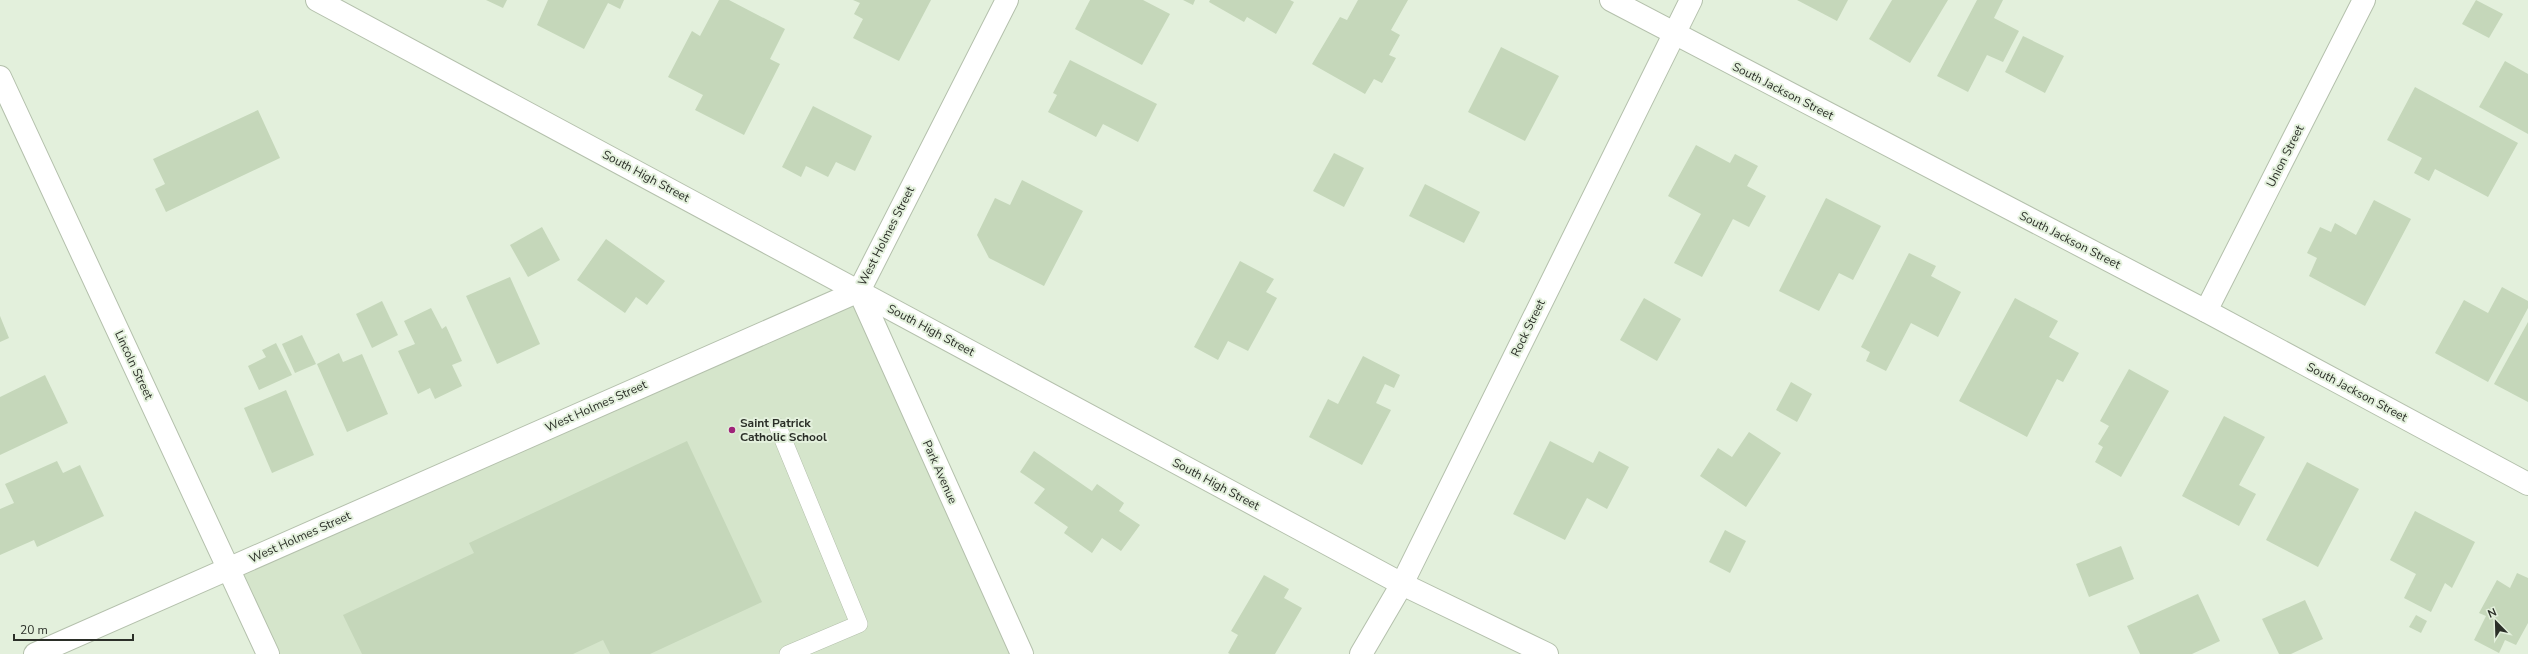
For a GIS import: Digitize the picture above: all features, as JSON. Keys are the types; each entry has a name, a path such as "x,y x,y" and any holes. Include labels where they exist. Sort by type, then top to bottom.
{"street":[{"name":"West Holmes Street","path":"35,654 859,291 1007,0"},
{"name":"South Jackson Street","path":"1611,0 2206,311 2528,484"},
{"name":"Rock Street","path":"1361,654 1402,584 1691,0"},
{"name":"Union Street","path":"2206,311 2364,0"},
{"name":"South High Street","path":"330,3 1402,584 1547,654"},
{"name":"Lincoln Street","path":"1,82 268,654"},
{"name":"Park Avenue","path":"859,291 1022,654"}],"lane":[{"path":"778,427 859,624 788,654"}],"shaded area":[{"name":"Saint Patrick Catholic School","path":"859,291 1022,654 268,654 228,568"}],"building":[{"path":"486,0 507,0 503,8"},
{"path":"548,0 624,0 620,9 608,3 584,49 537,25"},
{"path":"719,0 729,0 785,29 770,59 780,64 744,135 695,110 703,95 668,77 692,31 700,36"},
{"path":"853,0 931,0 899,61 853,38 863,19 854,14 860,3"},
{"path":"1090,0 1143,0 1170,14 1142,65 1075,29"},
{"path":"1183,0 1195,0 1193,5"},
{"path":"1210,0 1290,0 1294,2 1276,34 1247,17 1244,22 1209,2"},
{"path":"1358,0 1408,0 1391,30 1400,35 1389,55 1396,58 1382,83 1374,79 1365,94 1312,64 1340,17 1347,20"},
{"path":"1797,0 1848,0 1837,21"},
{"path":"1892,0 1948,0 1910,63 1869,39"},
{"path":"1977,0 2003,0 1994,18 2019,31 2003,62 1987,55 1968,92 1937,76"},
{"path":"2476,0 2503,14 2489,38 2462,24"},
{"path":"2023,36 2064,56 2045,93 2005,72"},
{"path":"1501,47 1559,76 1525,141 1468,112"},
{"path":"1070,60 1157,104 1138,142 1103,124 1096,137 1048,112 1057,95 1053,93"},
{"path":"2505,61 2528,74 2528,134 2479,107"},
{"path":"2415,87 2518,143 2488,197 2435,169 2429,181 2414,173 2422,158 2387,140"},
{"path":"813,106 872,136 855,171 836,162 828,177 806,166 801,177 782,167"},
{"path":"258,110 280,158 166,212 155,189 165,184 153,159"},
{"path":"1696,145 1730,163 1735,154 1758,166 1747,186 1766,196 1749,227 1733,219 1702,277 1674,263 1701,214 1668,196"},
{"path":"1334,153 1364,168 1344,207 1313,191"},
{"path":"1022,180 1083,211 1044,286 989,258 977,235 995,198 1010,205"},
{"path":"1425,184 1480,212 1464,243 1409,216"},
{"path":"1826,198 1881,226 1853,280 1839,273 1819,311 1779,291"},
{"path":"2374,200 2411,219 2365,306 2309,276 2317,258 2307,253 2320,227 2331,232 2335,223 2356,235"},
{"path":"542,227 560,260 528,277 510,245"},
{"path":"606,239 665,281 647,305 636,297 625,313 577,280"},
{"path":"1909,253 1936,266 1931,276 1961,292 1938,337 1911,323 1886,371 1866,361 1870,352 1861,347"},
{"path":"1240,261 1274,279 1266,292 1277,298 1248,351 1228,341 1218,360 1194,347"},
{"path":"510,277 540,344 497,364 466,296"},
{"path":"2502,287 2528,301 2528,308 2488,382 2435,353 2464,300 2488,313"},
{"path":"1644,298 1681,319 1657,361 1620,340"},
{"path":"2015,298 2058,321 2049,337 2079,353 2063,382 2057,379 2027,437 1959,401"},
{"path":"382,301 398,335 372,348 356,314"},
{"path":"431,308 442,329 446,326 462,361 452,365 462,386 435,399 430,388 418,394 398,351 415,344 404,321"},
{"path":"0,316 9,338 0,342"},
{"path":"2528,322 2528,402 2494,384"},
{"path":"302,335 316,364 295,373 282,344"},
{"path":"276,343 292,375 259,390 248,366 266,357 262,350"},
{"path":"339,353 343,362 362,354 388,414 347,432 317,364"},
{"path":"1363,356 1400,375 1394,388 1385,384 1376,403 1391,410 1362,465 1309,437 1328,399 1338,404"},
{"path":"2129,369 2169,391 2121,477 2095,462 2103,447 2098,444 2109,426 2100,421"},
{"path":"45,375 68,423 0,455 0,397"},
{"path":"1791,382 1812,394 1797,422 1776,410"},
{"path":"286,390 314,455 272,473 244,408"},
{"path":"2224,416 2265,437 2239,485 2256,494 2239,526 2182,496"},
{"path":"1749,432 1781,453 1746,507 1700,476 1718,448 1732,457"},
{"path":"687,441 762,602 650,654 610,654 603,640 573,654 362,654 343,615 474,553 469,543"},
{"path":"1550,441 1593,463 1599,451 1629,467 1607,509 1587,498 1565,540 1513,514"},
{"path":"1034,451 1092,491 1097,484 1124,503 1119,511 1140,525 1121,551 1102,538 1092,553 1064,533 1068,527 1034,503 1045,489 1020,472"},
{"path":"57,461 63,473 80,465 104,516 37,547 34,540 0,555 0,509 14,503 5,484"},
{"path":"2307,462 2359,489 2318,567 2266,540"},
{"path":"2415,511 2475,542 2452,588 2445,583 2431,612 2404,598 2416,574 2390,560"},
{"path":"1725,530 1746,541 1730,573 1709,562"},
{"path":"2121,546 2134,579 2089,597 2076,564"},
{"path":"2517,573 2528,578 2528,623 2516,645 2505,640 2499,653 2474,640 2486,616 2479,613 2497,580 2510,588"},
{"path":"1264,575 1289,589 1284,598 1302,608 1275,654 1230,654 1228,653 1238,635 1231,631"},
{"path":"2198,594 2220,641 2192,654 2140,654 2127,626"},
{"path":"2305,600 2323,639 2291,654 2279,654 2262,619"},
{"path":"2416,615 2427,621 2421,633 2409,627"}],"place":[{"name":"Saint Patrick Catholic School","path":"732,430"}]}
